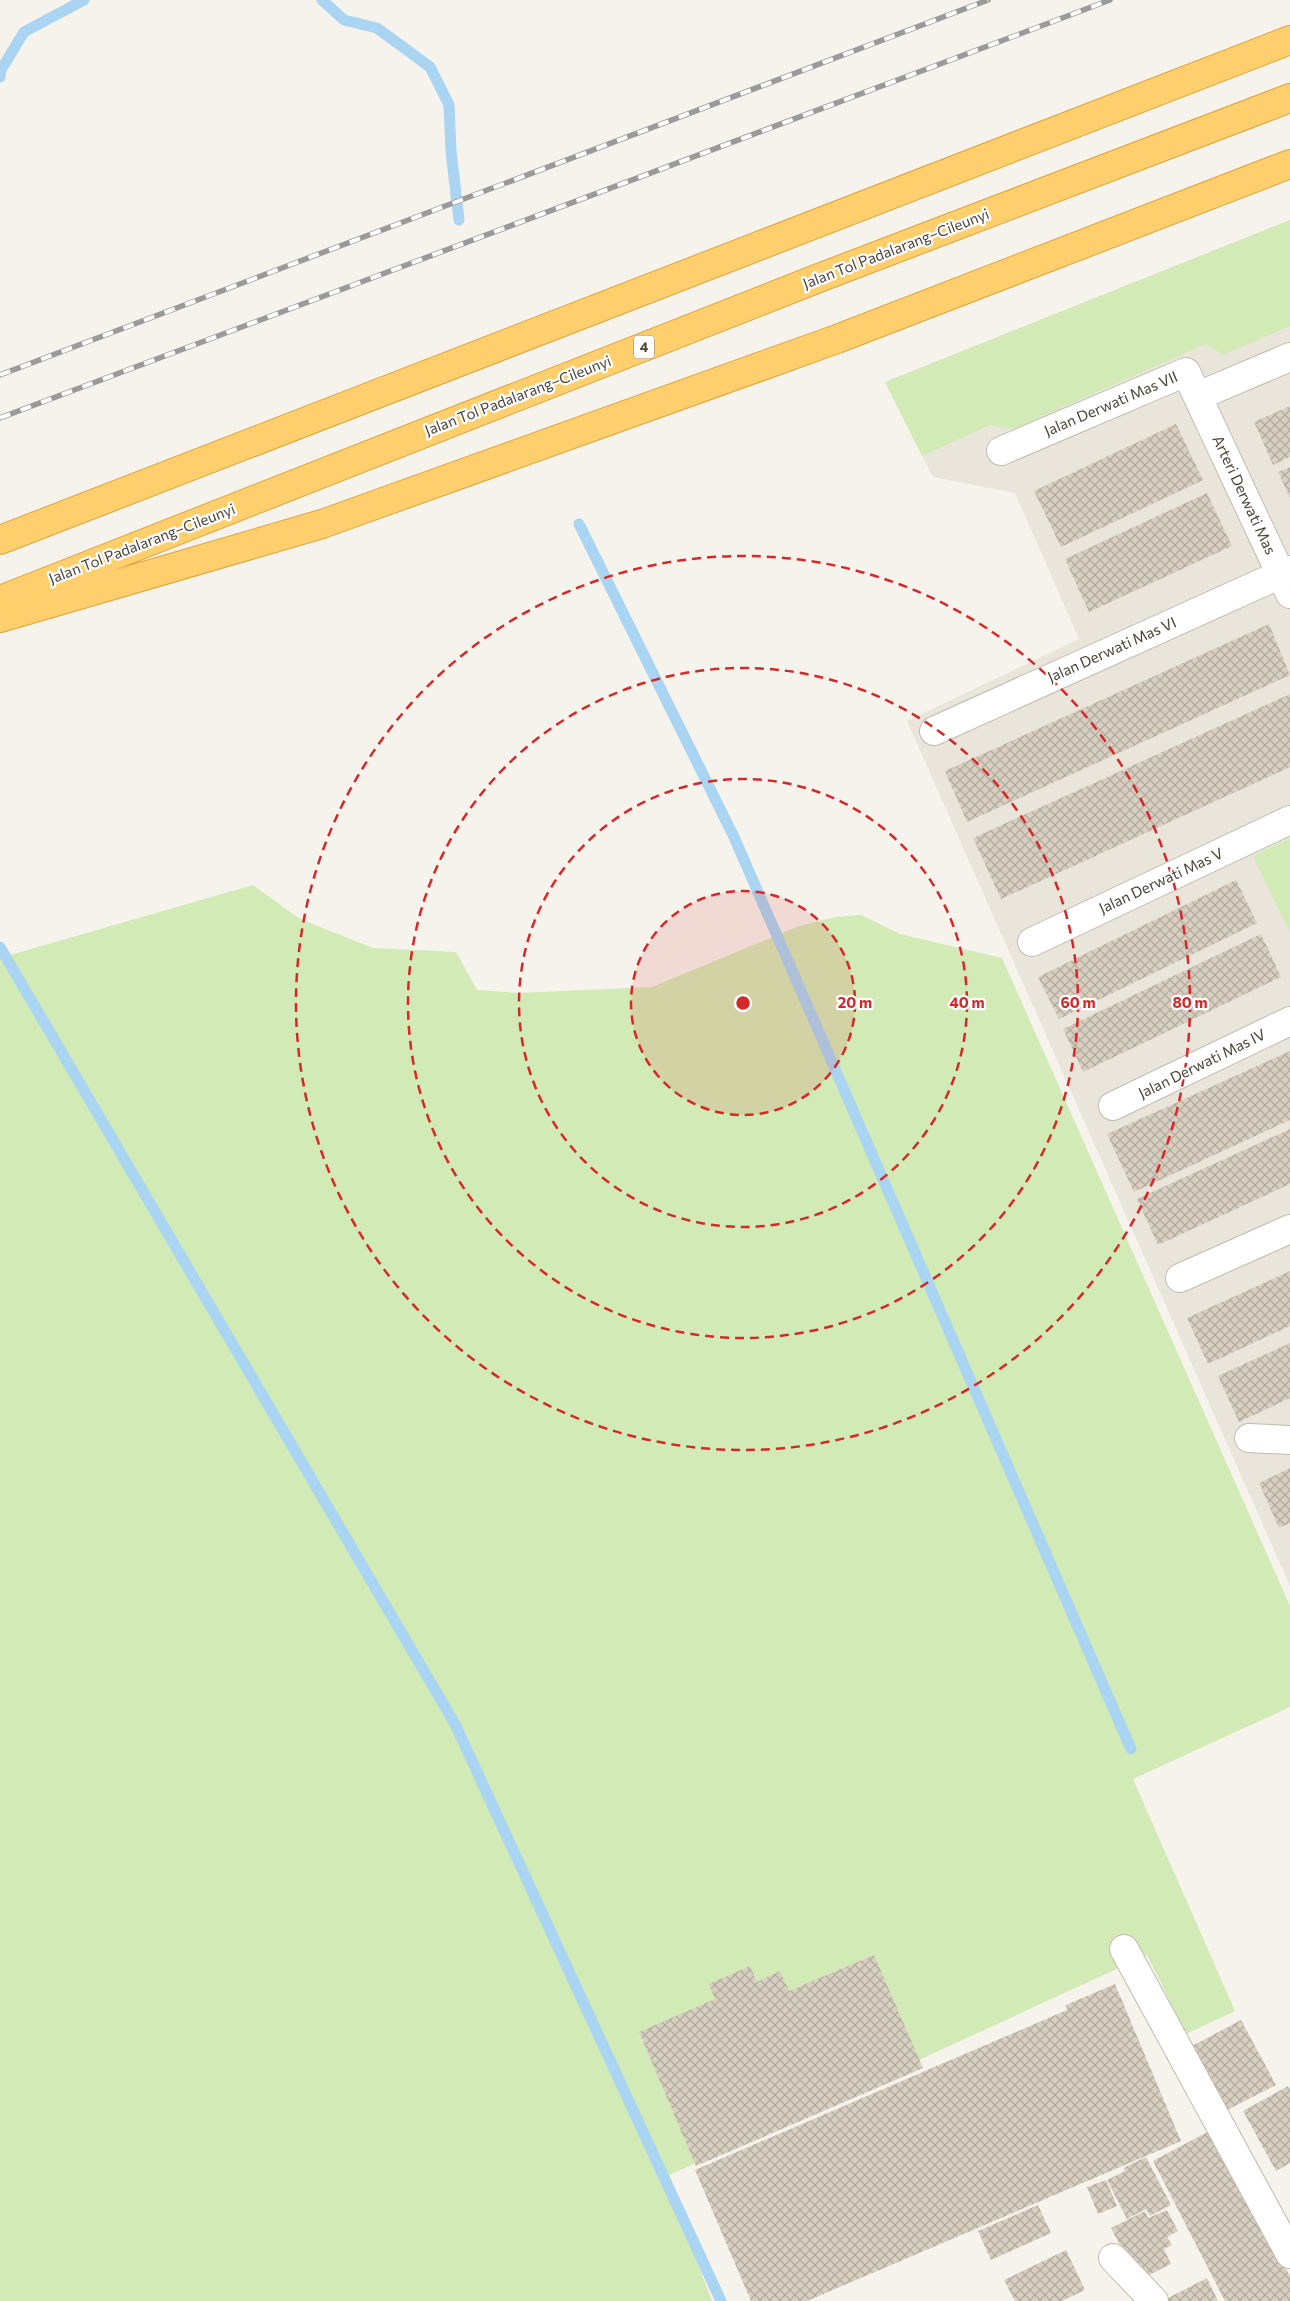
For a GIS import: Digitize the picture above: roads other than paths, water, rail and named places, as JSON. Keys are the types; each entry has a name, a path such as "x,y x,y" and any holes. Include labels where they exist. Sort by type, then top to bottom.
{"highway":[{"path":"0,540 1290,40"},
{"name":"Jalan Tol Padalarang–Cileunyi","path":"0,600 824,276 1290,98"},
{"path":"0,618 322,524 837,339 1290,164"}],"street":[{"name":"Jalan Derwati Mas VII","path":"1002,450 1186,372 1198,396 1290,357"},
{"name":"Arteri Derwati Mas","path":"1198,396 1287,579"},
{"name":"Jalan Derwati Mas VI","path":"934,731 1287,579"},
{"name":"Jalan Derwati Mas V","path":"1032,942 1290,820"},
{"name":"Jalan Derwati Mas IV","path":"1113,1106 1290,1021"},
{"path":"1180,1278 1290,1229"},
{"path":"1249,1438 1290,1440"},
{"path":"1124,1950 1290,2254"},
{"path":"1113,2258 1154,2301"}],"waterway":[{"path":"0,77 1,70 24,32 84,0"},
{"path":"322,0 344,20 377,28 430,67 449,105 451,151 459,220"},
{"path":"579,524 734,837 1131,1749"},
{"path":"0,947 455,1724 721,2301"}],"railway":[{"path":"0,375 988,0"},
{"path":"0,418 1110,0"}]}
